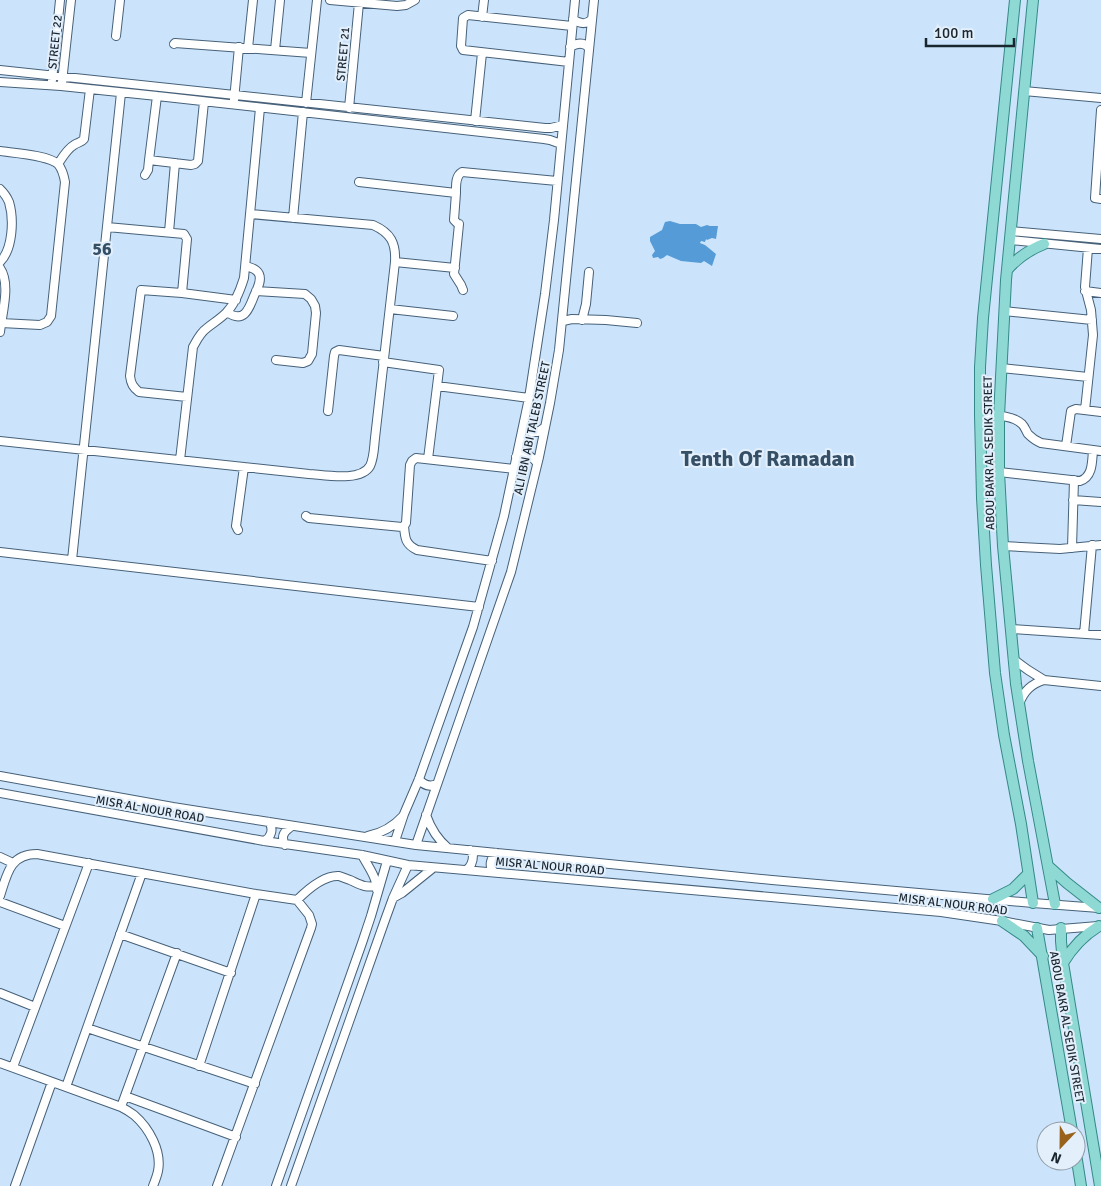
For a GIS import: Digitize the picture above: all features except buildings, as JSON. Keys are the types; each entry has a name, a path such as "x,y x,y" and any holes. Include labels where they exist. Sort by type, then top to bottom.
{"main road":[{"name":"ABOU BAKR AL SEDIK STREET","path":"1015,0 983,318 980,415 982,514 995,674 1033,903"},
{"name":"ABOU BAKR AL SEDIK STREET","path":"1033,0 1004,311 999,416 999,472 1003,546 1013,659 1019,704 1055,904"},
{"path":"1007,270 1027,251 1044,244"},
{"path":"1020,824 1025,826 1032,825 1039,820"},
{"path":"1048,866 1100,908"},
{"path":"993,899 1013,889 1028,874"},
{"path":"1002,921 1024,936 1043,956"},
{"path":"1063,963 1078,942 1100,926"},
{"name":"ABOU BAKR AL SEDIK STREET","path":"1038,928 1070,1121"},
{"name":"ABOU BAKR AL SEDIK STREET","path":"1061,928 1063,963 1100,1186"},
{"path":"1068,1107 1086,1105"},
{"path":"1079,1171 1082,1186"}],"street":[{"name":"STREET 22","path":"51,86 60,0"},
{"name":"STREET 22","path":"62,86 71,0"},
{"path":"116,36 120,0"},
{"path":"248,48 253,0"},
{"path":"275,50 280,0"},
{"path":"293,218 302,112 307,103 317,0"},
{"path":"330,0 397,6 406,5 415,0"},
{"path":"482,17 484,0"},
{"name":"ALI IBN ABI TALEB STREET","path":"395,841 456,676 479,606 504,516 529,398 545,294 575,0"},
{"name":"ALI IBN ABI TALEB STREET","path":"416,844 511,572 538,463 559,350 594,0"},
{"name":"STREET 21","path":"349,108 359,3"},
{"path":"569,62 463,50 461,46 463,18 468,15 577,22 583,24 592,19"},
{"path":"174,44 311,53"},
{"path":"570,47 579,44 590,48"},
{"path":"233,105 239,47"},
{"path":"476,121 482,53"},
{"path":"0,70 545,128 563,124"},
{"path":"0,82 62,86 312,113 544,139 561,144"},
{"path":"58,164 72,146 84,139 90,89"},
{"path":"1024,91 1101,98"},
{"path":"72,560 121,93"},
{"path":"145,176 150,160 156,96"},
{"path":"150,160 191,165 198,161 204,102"},
{"path":"307,103 312,113"},
{"path":"180,460 193,348 198,337 206,328 218,321 236,300 244,278 260,108"},
{"path":"1101,110 1095,198 1101,199"},
{"path":"0,151 49,159 58,164 65,182 51,316 47,322 40,325 1,323"},
{"path":"169,232 175,163"},
{"path":"463,290 454,274 458,223 454,220 459,173 557,181"},
{"path":"359,182 456,193"},
{"path":"0,189 6,195 12,220 9,247 0,262"},
{"path":"0,442 308,474 352,476 365,472 370,466 372,459 390,309 395,262 395,251 392,242 387,234 373,225 250,214"},
{"path":"107,226 184,234 187,240 182,294"},
{"path":"1025,232 1025,242"},
{"path":"1010,235 1025,232 1101,240"},
{"path":"1010,235 1025,242 1101,249"},
{"path":"1085,410 1093,335 1092,320 1085,291 1088,248"},
{"path":"395,262 454,268"},
{"path":"227,312 232,315 244,315 248,311 260,282 259,274 254,268 246,266"},
{"path":"0,268 5,280 0,332"},
{"path":"582,320 586,304 589,272"},
{"path":"187,397 139,392 131,382 130,376 141,290 236,300"},
{"path":"256,290 305,294 315,306 312,354 308,361 303,363 276,360"},
{"path":"1085,291 1101,293"},
{"path":"390,309 453,316"},
{"path":"1004,311 1092,320"},
{"path":"562,320 637,322"},
{"path":"328,411 334,356 335,352 339,350 439,370 428,459"},
{"path":"1001,368 1088,377"},
{"path":"437,386 529,398"},
{"path":"1066,446 1071,411 1076,409 1101,412"},
{"path":"980,415 1008,417 1016,420 1027,433 1041,443 1097,450 1090,475 1080,481 999,472"},
{"path":"524,422 531,432 538,432 545,428"},
{"path":"516,457 529,456 538,463"},
{"path":"492,561 417,550 410,547 404,535 404,526 406,523 410,465 416,458 514,469"},
{"path":"238,530 236,526 244,466"},
{"path":"1072,548 1074,480"},
{"path":"1073,500 1101,502"},
{"path":"306,516 309,518 404,526"},
{"path":"1084,634 1092,545"},
{"path":"1003,546 1049,549 1101,545"},
{"path":"0,552 479,606"},
{"path":"1011,629 1101,635"},
{"path":"1013,659 1044,680"},
{"path":"1019,704 1021,697 1031,686 1044,680 1101,686"},
{"name":"MISR AL NOUR ROAD","path":"0,776 173,807 364,837 448,848 763,879 1100,908"},
{"path":"419,779 425,785 437,784"},
{"name":"MISR AL NOUR ROAD","path":"0,793 264,842 362,855 408,865 941,912 1048,930 1100,926"},
{"path":"364,837 386,830 404,814"},
{"path":"426,815 434,834 448,848"},
{"path":"264,842 270,835 271,828 268,822"},
{"path":"285,845 282,838 284,832 292,826"},
{"path":"466,870 470,867 473,860 470,850"},
{"path":"494,872 491,868 491,862 496,853"},
{"path":"0,896 13,862 28,854 37,854 297,900 309,915 312,924 311,928 218,1186"},
{"path":"362,855 377,890"},
{"path":"0,857 13,862"},
{"path":"276,1186 371,916 377,890 387,861"},
{"path":"13,1068 89,863"},
{"path":"291,1186 384,920 408,865"},
{"path":"393,898 433,868"},
{"path":"66,1087 142,873"},
{"path":"297,900 316,884 338,876 377,890"},
{"path":"199,1066 256,894"},
{"path":"0,902 65,926"},
{"path":"371,916 384,920"},
{"path":"120,934 231,973"},
{"path":"121,1107 177,953"},
{"path":"0,993 35,1007"},
{"path":"87,1028 255,1084"},
{"path":"0,1063 121,1107 134,1116 145,1127 153,1140 158,1154 158,1170 153,1186"},
{"path":"15,1186 52,1082"},
{"path":"124,1096 236,1137"}],"water":[{"path":"670,221 680,224 696,224 701,227 707,225 718,226 716,239 706,239 705,242 701,241 700,243 716,254 712,266 704,261 701,263 681,261 667,255 660,259 658,257 653,258 652,255 655,251 650,237 662,230 665,222"}],"district":[{"name":"56","path":"102,249"},
{"name":"Tenth Of Ramadan","path":"768,458"}]}
